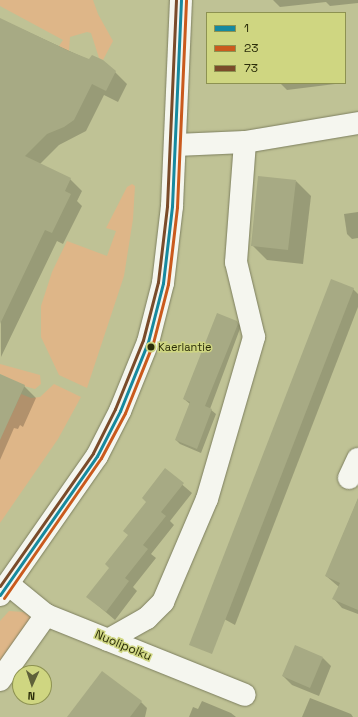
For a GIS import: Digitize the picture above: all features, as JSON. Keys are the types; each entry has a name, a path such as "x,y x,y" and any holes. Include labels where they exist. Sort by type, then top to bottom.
{"street":[{"path":"4,590 97,456 136,377 148,342 163,283 171,221 176,145 180,0"},
{"path":"176,145 245,142 358,123"},
{"path":"108,640 147,618 163,602 207,499 254,338 236,262 245,142"},
{"name":"Nuolipolku","path":"4,590 46,615 244,696"},
{"path":"0,680 46,615"}],"shaded area":[{"path":"0,0 93,0 98,14 113,41 103,60 99,58 91,33 87,32 70,37 69,51 59,46 63,40 0,6"},
{"path":"132,184 135,186 133,219 124,276 87,388 59,375 41,337 41,306 52,272 67,241 107,256 116,231 106,228 127,187"},
{"path":"0,364 40,375 41,384 35,389 24,386 0,374"},
{"path":"54,384 81,397 58,439 0,523 0,423 11,416 21,394 31,398 40,397"},
{"path":"9,611 24,612 33,617 0,669 0,621"}],"building":[{"path":"0,18 69,51 89,59 92,55 103,60 116,71 106,91 92,84 74,120 64,127 47,134 25,156 71,178 65,191 71,194 52,233 45,230 0,324"},
{"path":"258,176 296,180 288,250 251,246"},
{"path":"331,279 354,288 212,654 189,645"},
{"path":"217,313 237,321 238,324 205,406 212,409 197,449 175,440 190,402 183,399"},
{"path":"0,374 25,385 0,440"},
{"path":"165,468 184,483 161,512 166,516 143,545 148,549 125,578 129,581 106,612 86,597 109,568 105,564 128,535 123,531 146,502 142,498"},
{"path":"358,498 358,610 332,599 340,583 325,576"},
{"path":"295,645 323,657 310,688 282,676"},
{"path":"102,671 142,701 130,717 67,717"}],"transit line":[{"name":"73","path":"0,586 93,453 115,409 143,340 158,282 167,206 176,0"},
{"name":"1","path":"0,595 97,456 120,411 148,342 163,283 172,206 181,0"},
{"name":"23","path":"4,598 101,458 125,413 153,343 168,284 177,207 186,0"}],"place":[{"name":"Kaerlantie","path":"151,347"}]}
